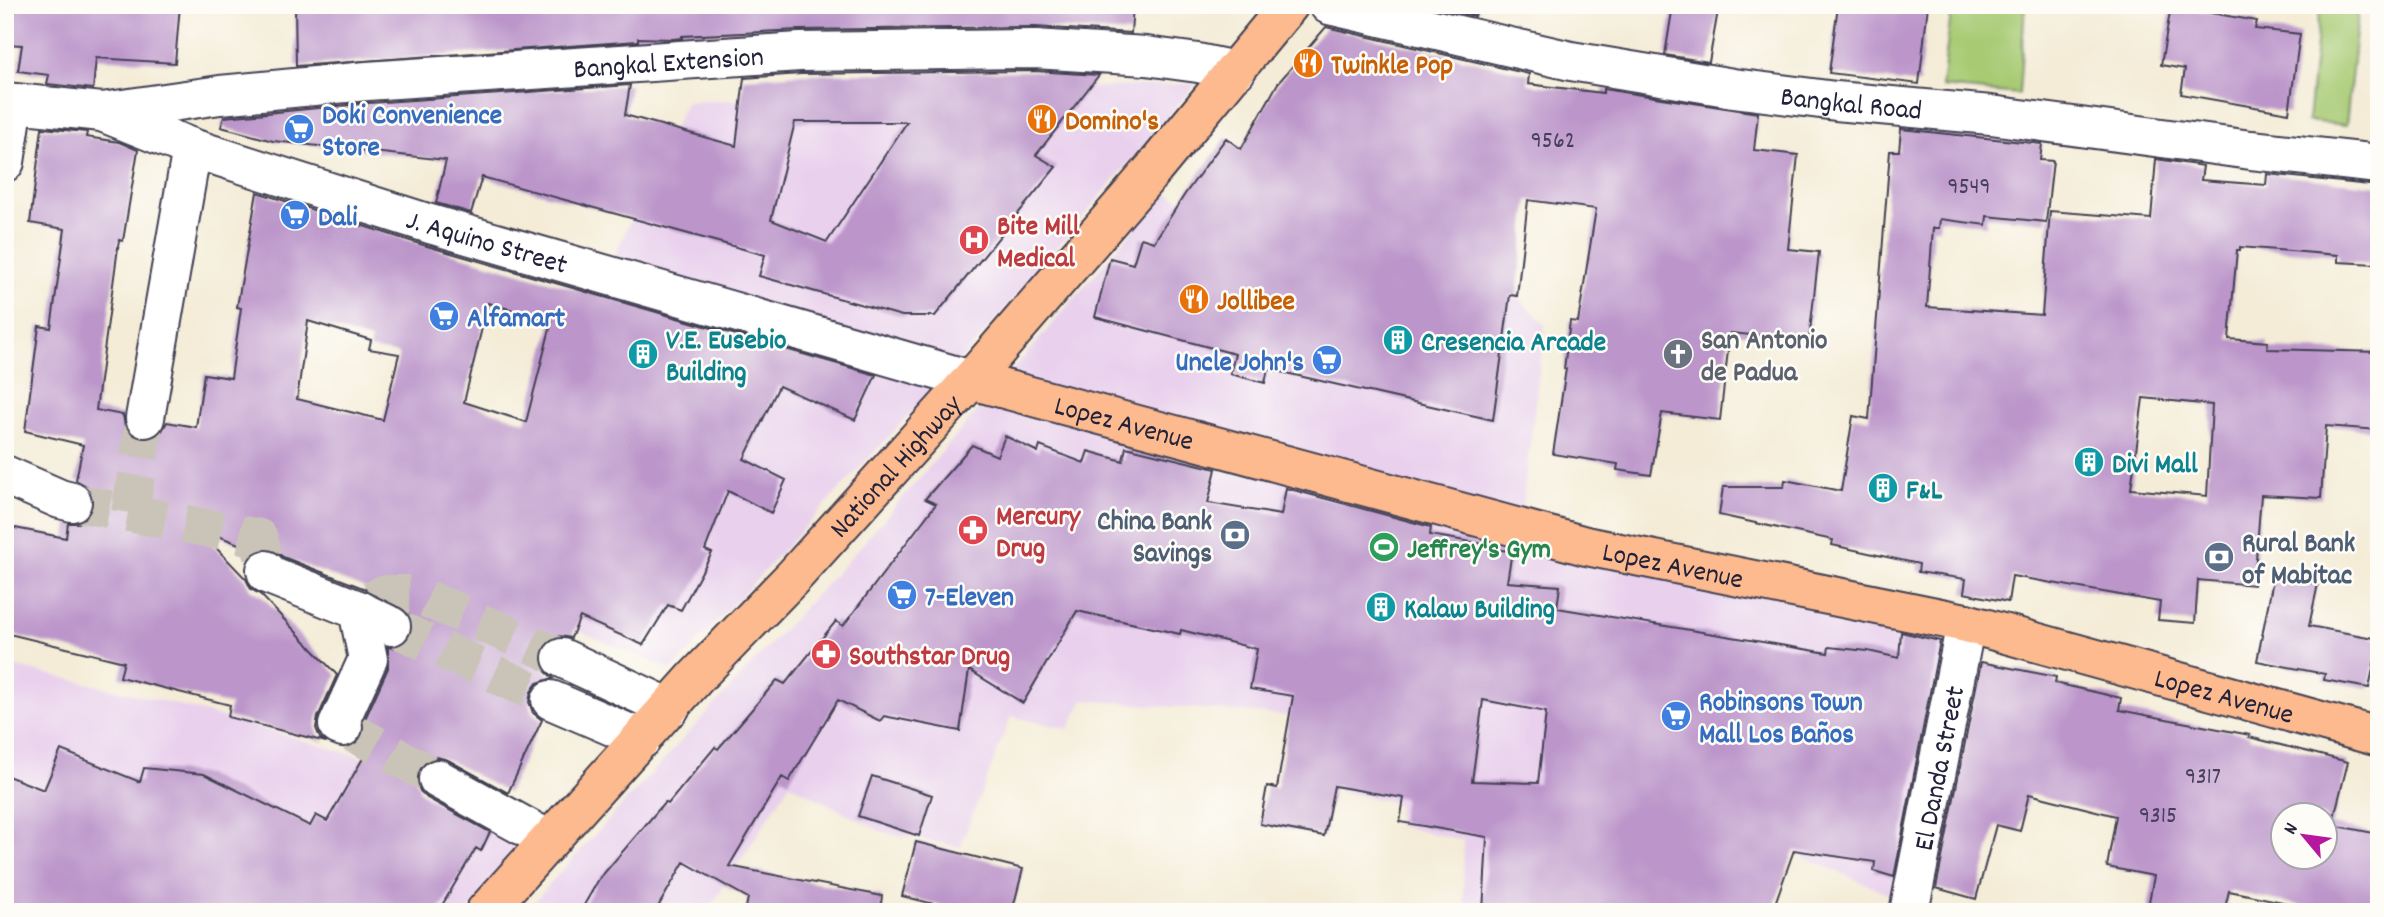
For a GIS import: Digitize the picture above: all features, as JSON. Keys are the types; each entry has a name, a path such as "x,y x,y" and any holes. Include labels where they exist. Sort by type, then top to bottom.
{"main road":[{"name":"National Highway","path":"485,912 971,380 1236,71 1289,5"},
{"name":"Lopez Avenue","path":"971,380 1586,546 1966,623 2379,737"}],"street":[{"name":"Bangkal Road","path":"1329,5 1559,59 1733,88 1836,101 1991,115 2251,150 2379,164"},
{"name":"Bangkal Extension","path":"102,112 220,95 367,81 800,52 1035,49 1146,56 1236,71"},
{"name":"J. Aquino Street","path":"10,103 102,112 192,148 430,224 971,380"},
{"path":"5,162 10,103"},
{"path":"145,418 192,148"},
{"path":"5,475 72,502"},
{"path":"266,570 267,574 374,612 368,659 338,725 343,727"},
{"name":"El Danda Street","path":"1909,912 1966,623"},
{"path":"562,658 670,708"},
{"path":"551,700 642,739"},
{"path":"438,779 549,840"}],"shaded area":[{"path":"1196,84 972,347 672,670 462,582 686,102"},
{"path":"1166,192 1306,276 1469,288 1517,296 1545,325 1518,540 1954,633 1911,904 1793,852 1772,912 1464,912 1463,840 1397,826 1397,803 1338,791 1346,720 1084,700 1068,729 1011,716 960,847 882,832 790,784 707,912 527,912 546,888 860,547"},
{"path":"5,664 179,705 364,758 520,848 468,912 5,912"}],"green space":[{"path":"1952,5 2025,5 2019,94 1942,87"},
{"path":"2320,5 2359,5 2346,125 2308,121"}],"building":[{"path":"5,5 180,5 175,63 96,58 93,89 47,84 49,75 18,71 22,45 5,44"},
{"path":"295,5 1133,5 1131,33 1035,27 799,30 682,36 673,39 638,38 638,41 296,66"},
{"path":"1427,5 1480,5 1475,16"},
{"path":"1673,5 1719,5 1709,62 1665,55"},
{"path":"1838,5 1928,5 1919,84 1829,73"},
{"path":"2171,6 2257,21 2255,29 2300,34 2289,113 2181,94 2185,69 2161,65"},
{"path":"1326,27 1529,74 1528,84 1603,93 1603,89 1758,113 1754,150 1798,155 1788,249 1819,252 1809,340 1730,333 1720,420 1662,413 1651,475 1617,470 1618,464 1553,454 1566,369 1570,321 1578,322 1596,209 1528,200 1517,296 1510,295 1493,420 1268,369 1265,383 1230,374 1235,354 1095,317 1110,258 1133,264 1141,238 1154,242 1226,138 1241,149 1278,83"},
{"path":"1034,71 1099,75 1036,155 1056,167 935,316 902,316 759,276 765,255 482,177 471,213 436,203 446,160 273,141 221,127 224,117 369,103 630,85 625,115 736,146 744,78 801,74","holes":["795,122 907,122 827,242 771,220"]},
{"path":"42,128 87,132 86,137 119,142 138,150 123,241 119,240 96,410 123,415 125,426 132,435 141,439 153,438 162,431 167,422 196,427 204,374 231,378 241,308 237,307 257,192 423,245 876,375 855,420 779,386 744,459 786,480 771,513 728,491 705,550 712,553 681,610 668,605 643,645 580,617 571,638 559,636 549,641 542,649 540,661 545,671 553,678 537,683 529,702 533,713 542,720 508,793 448,760 437,757 427,760 419,768 416,780 420,791 427,798 490,832 481,851 476,848 438,912 5,912 5,775 44,790 61,750 140,782 144,768 204,774 310,826 316,815 327,821 366,753 348,748 357,744 363,734 364,721 388,668 388,647 404,644 411,635 413,625 409,614 401,607 368,590 283,557 273,549 256,551 196,527 246,579 251,589 261,595 337,675 318,717 316,728 320,738 326,742 228,717 230,705 120,677 124,662 5,633 5,526 66,538 68,523 79,523 87,518 93,507 93,497 88,487 76,480 83,445 25,431 39,326 51,328 65,229 30,223","holes":["488,303 552,321 526,422 464,402","308,321 371,340 369,349 399,354 383,420 297,399"]},
{"path":"1901,129 2042,144 2040,160 2053,161 2046,222 1987,216 1986,225 1940,219 1939,228 1933,228 1927,307 2042,315 2050,211 2151,219 2156,159 2203,166 2201,180 2266,185 2267,174 2379,186 2377,264 2338,262 2338,255 2240,247 2240,250 2237,250 2229,339 2268,342 2267,349 2379,352 2379,430 2326,426 2321,498 2261,495 2254,585 2198,580 2195,623 2158,620 2160,602 2012,576 2008,602 1964,593 1966,579 1918,572 1919,564 1832,545 1833,540 1719,515 1723,487 1784,487 1785,480 1841,491 1853,416 1869,419 1890,151 1899,151","holes":["2143,398 2212,405 2207,496 2131,489"]},
{"path":"1005,436 1038,452 1040,446 1084,463 1088,451 1123,461 1126,447 1216,469 1208,503 1281,515 1286,488 1431,527 1430,535 1489,545 1488,549 1512,551 1507,582 1560,586 1557,608 1828,653 1829,647 1868,651 1899,658 1901,632 1940,641 1894,877 1874,871 1875,862 1794,850 1772,912 1483,912 1487,837 1400,822 1404,798 1334,786 1324,836 1260,824 1267,786 1277,788 1293,696 1250,689 1257,649 1181,630 1180,634 1077,611 1023,703 969,670 960,731 884,716 880,721 838,700 789,781 782,777 729,866 882,896 880,912 745,912 748,898 684,862 655,912 580,912 599,879 665,802 668,804 715,747 718,749 777,680 785,684 836,621 843,626 936,504 925,499 972,445 997,456","holes":["1483,700 1546,712 1538,783 1472,781"]},
{"path":"2274,575 2318,584 2309,626 2379,639 2369,688 2324,680 2325,674 2257,661"},
{"path":"1981,662 2056,677 2055,683 2121,698 2119,710 2250,735 2249,737 2348,762 2338,802 2268,802 2268,872 2338,872 2338,826 2379,834 2379,912 2331,912 2229,891 2224,912 2147,912 2154,876 2107,867 2116,816 2029,794 2020,831 1996,825 1976,899 1936,888"},
{"path":"872,776 932,795 919,836 858,816"},
{"path":"916,842 1023,869 1012,912 966,912 902,896"}],"tunnel":[{"path":"130,513 145,418"},
{"path":"72,502 259,538 266,570"},
{"path":"373,600 383,594 416,594 562,658"},
{"path":"391,626 551,700"},
{"path":"343,727 438,779"}],"place":[{"name":"Twinkle Pop","path":"1308,63"},
{"name":"Domino's","path":"1042,119"},
{"name":"Doki Convenience Store","path":"299,129"},
{"name":"Dali","path":"295,215"},
{"name":"Bite Mill Medical","path":"974,240"},
{"name":"Jollibee","path":"1194,299"},
{"name":"Alfamart","path":"444,316"},
{"name":"Cresencia Arcade","path":"1398,340"},
{"name":"V.E. Eusebio Building","path":"643,354"},
{"name":"San Antonio de Padua","path":"1678,354"},
{"name":"Uncle John's","path":"1327,360"},
{"name":"Divi Mall","path":"2089,462"},
{"name":"F&L","path":"1883,488"},
{"name":"Mercury Drug","path":"973,530"},
{"name":"China Bank Savings","path":"1235,535"},
{"name":"Jeffrey's Gym","path":"1384,547"},
{"name":"Rural Bank of Mabitac","path":"2219,557"},
{"name":"7-Eleven","path":"902,595"},
{"name":"Kalaw Building","path":"1381,607"},
{"name":"Southstar Drug","path":"826,654"},
{"name":"Robinsons Town Mall Los Baños","path":"1676,716"}]}
